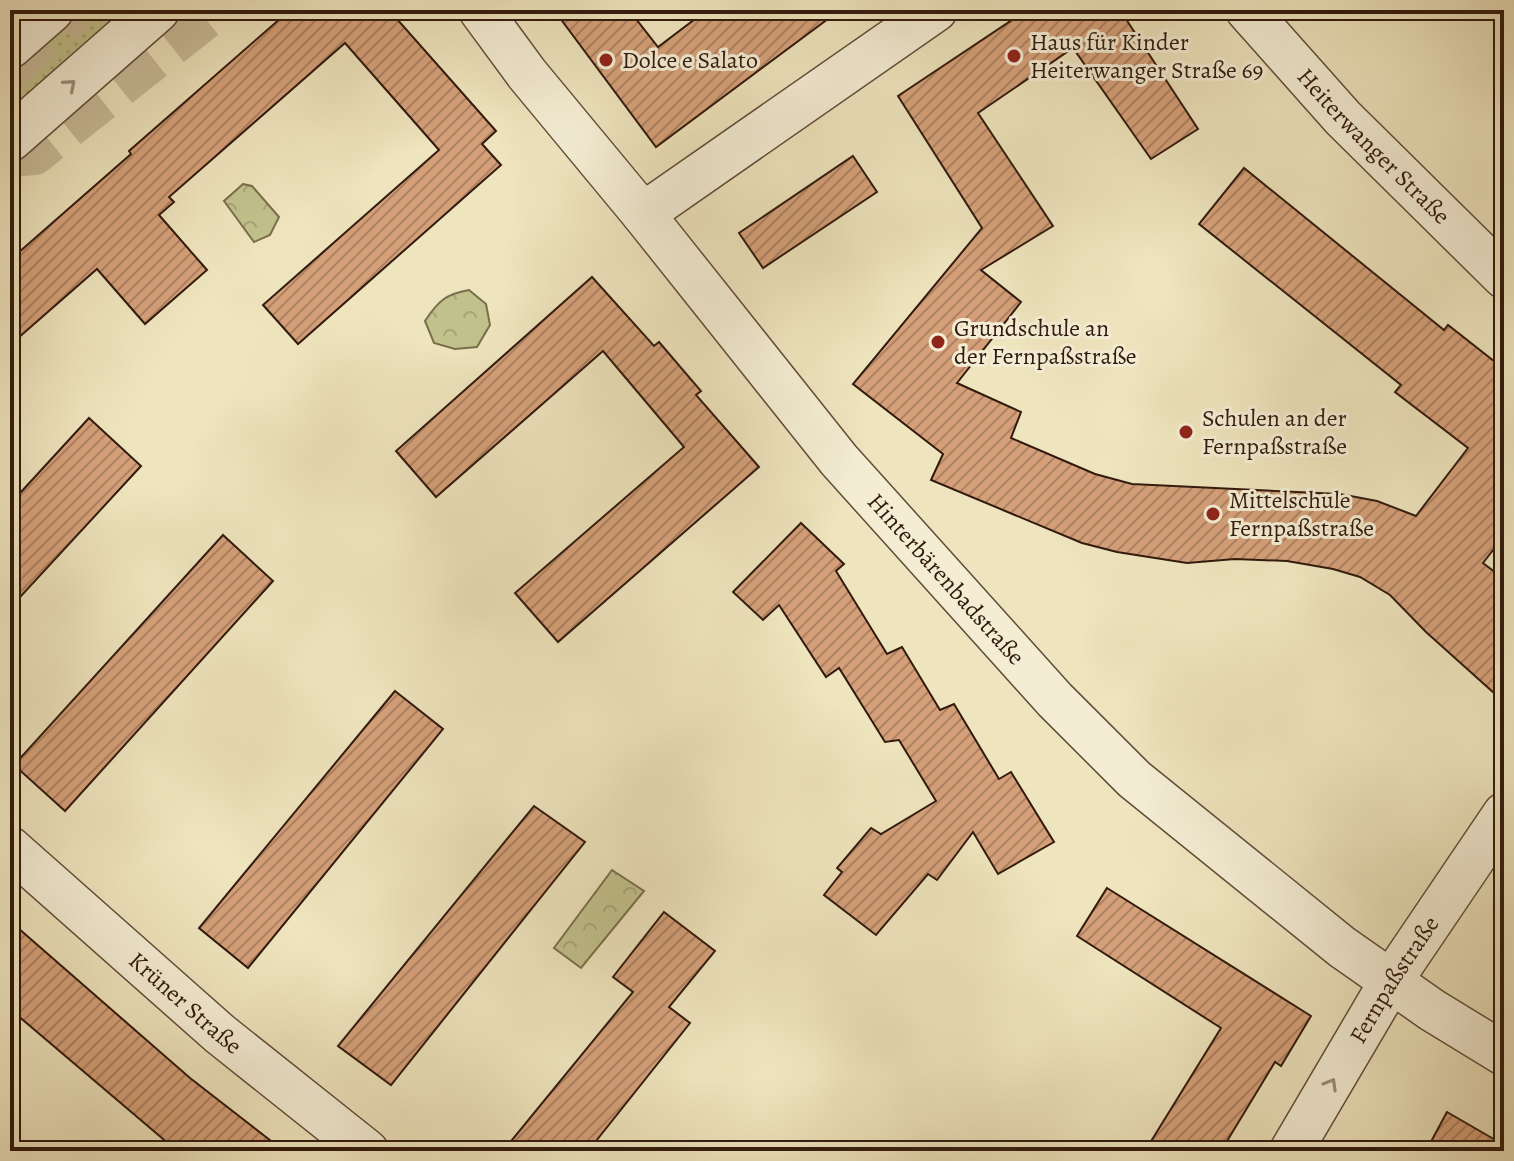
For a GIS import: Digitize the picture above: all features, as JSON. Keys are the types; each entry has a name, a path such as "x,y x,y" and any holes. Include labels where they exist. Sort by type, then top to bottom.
{"street":[{"path":"10,46 51,10"},
{"path":"10,139 157,10"},
{"name":"Hinterbärenbadstraße","path":"480,10 527,74 845,467 1055,700 1134,779 1342,947 1432,1010 1504,1054"},
{"path":"643,214 936,10"},
{"name":"Heiterwanger Straße","path":"1247,10 1343,118 1504,277"},
{"name":"Fernpaßstraße","path":"1291,1151 1391,981 1504,814"},
{"name":"Krüner Straße","path":"10,848 220,1034 367,1151"}],"green space":[{"path":"70,10 138,10 10,121 10,62"},
{"path":"243,184 252,186 279,217 270,235 254,242 224,201"},
{"path":"469,290 486,304 490,325 477,347 455,349 434,343 425,321 443,300"},
{"path":"612,870 644,891 581,968 554,948"}],"building":[{"path":"290,10 389,10 496,131 482,144 501,165 298,344 263,305 439,150 345,43 169,197 174,202 159,215 207,270 145,324 97,269 10,345 10,260"},
{"path":"554,10 629,10 658,47 707,10 840,10 656,147"},
{"path":"1027,10 1120,10 1198,129 1151,159 1073,48 978,113 1053,226 981,270 1021,302 957,383 1021,412 1011,438 1095,474 1132,484 1340,494 1377,501 1416,516 1468,448 1395,392 1401,385 1199,224 1244,168 1444,330 1448,325 1504,369 1504,536 1483,563 1504,579 1504,702 1390,595 1360,577 1287,561 1235,559 1187,563 1117,552 1082,543 931,480 943,454 853,384 982,228 898,96"},
{"path":"853,156 877,192 763,268 739,233"},
{"path":"592,277 654,346 659,342 701,391 696,395 759,467 558,642 515,593 684,447 603,351 436,497 396,451"},
{"path":"89,418 141,466 10,608 10,504"},
{"path":"801,523 844,564 836,571 887,654 902,647 940,710 954,704 999,779 1011,772 1054,842 998,874 973,832 937,880 928,874 876,935 824,895 842,872 837,868 871,828 881,834 936,801 899,740 885,742 839,668 826,677 779,605 763,620 733,592"},
{"path":"223,535 273,581 65,811 14,765"},
{"path":"395,691 443,729 248,968 199,928"},
{"path":"534,806 585,842 391,1085 338,1046"},
{"path":"1107,888 1311,1016 1281,1066 1275,1062 1221,1151 1145,1151 1221,1028 1077,936"},
{"path":"664,912 715,951 669,1007 690,1023 588,1151 503,1151 633,992 613,977"},
{"path":"10,921 190,1078 284,1151 177,1151 10,1009"},
{"path":"1447,1112 1504,1145 1504,1151 1426,1151"}],"tunnel":[{"path":"10,68 75,10"},
{"path":"10,155 34,153 214,10"}],"place":[{"name":"Haus für Kinder Heiterwanger Straße 69","path":"1014,56"},
{"name":"Dolce e Salato","path":"606,60"},
{"name":"Grundschule an der Fernpaßstraße","path":"938,342"},
{"name":"Schulen an der Fernpaßstraße","path":"1186,432"},
{"name":"Mittelschule Fernpaßstraße","path":"1213,514"}]}
